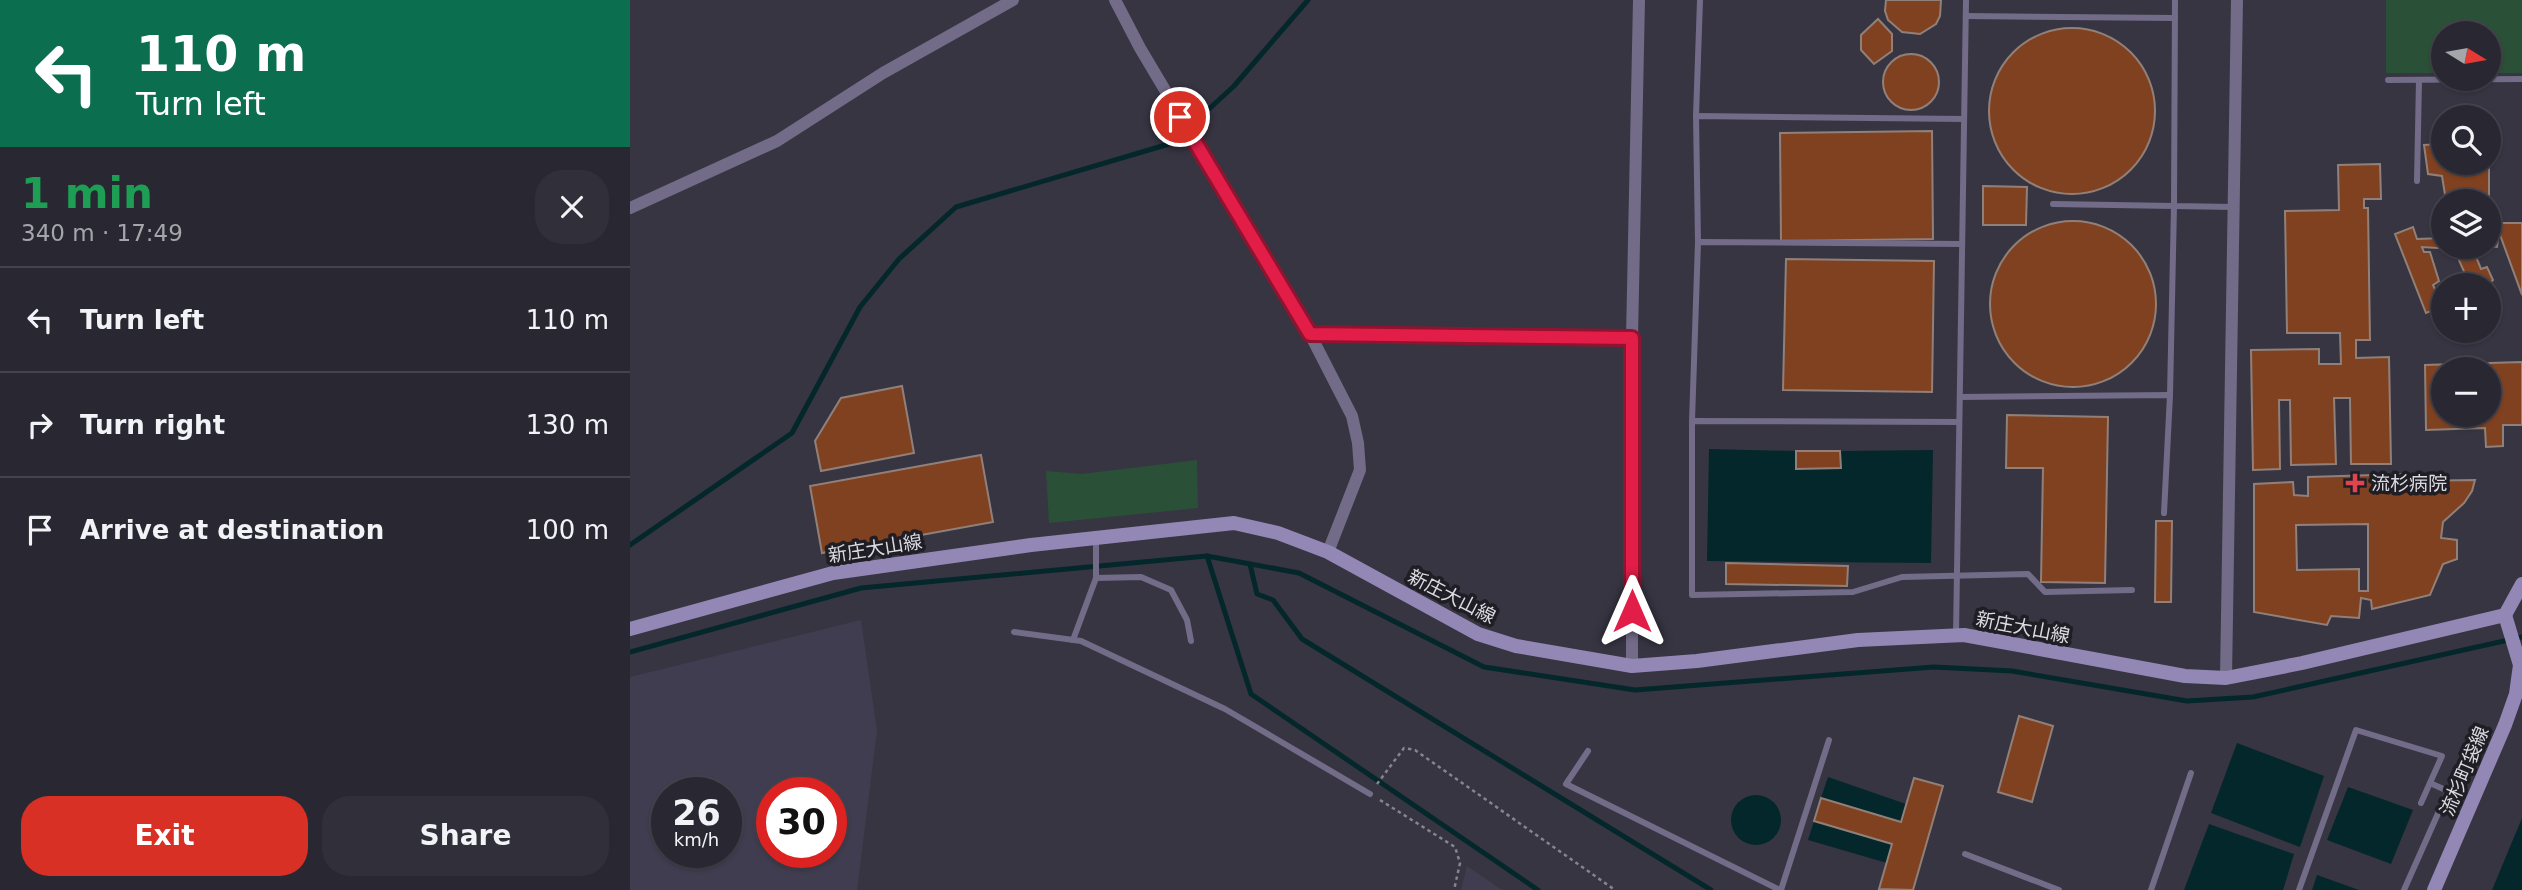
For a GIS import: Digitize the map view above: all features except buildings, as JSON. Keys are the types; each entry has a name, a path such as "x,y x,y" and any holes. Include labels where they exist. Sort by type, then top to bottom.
{"main road":[{"name":"新庄大山線","path":"630,629 833,573 1031,545 1234,523 1278,533 1328,552 1478,634 1516,646 1632,666 1697,661 1858,640 1956,635 2004,641 2185,676 2226,678 2507,622"},
{"path":"2521,665 2507,622 2522,584"},
{"name":"流杉町袋線","path":"2434,890 2505,725 2516,694 2521,665"}],"street":[{"path":"630,208 777,141 883,73 1013,0"},
{"path":"1115,0 1161,84 1310,334 1352,416 1360,470 1328,552"},
{"path":"1632,666 1632,338 1639,0"},
{"path":"2226,678 2237,0"},
{"path":"1310,334 1632,338"}],"lane":[{"path":"1700,0 1696,116 1698,242 1692,421 1692,595 1853,592 1902,576 2028,574 2045,592 2132,590"},
{"path":"1956,635 1966,0"},
{"path":"2164,513 2170,396 2175,0"},
{"path":"1966,16 2175,18"},
{"path":"2388,80 2522,79"},
{"path":"2417,181 2419,80"},
{"path":"1696,116 1964,119"},
{"path":"2053,205 2234,207"},
{"path":"1698,242 1962,244"},
{"path":"1960,397 2170,396"},
{"path":"1692,421 1959,422"},
{"path":"1073,640 1096,578 1096,538"},
{"path":"1096,578 1141,578 1171,590 1187,620 1191,641"},
{"path":"1014,632 1081,641 1224,709 1370,794"},
{"path":"2299,890 2356,730 2442,756 2421,803"},
{"path":"1588,751 1566,784 1780,890 1829,740"},
{"path":"2151,890 2191,773"},
{"path":"2404,890 2448,791 2430,783"},
{"path":"1965,854 2059,890"}],"path":[{"path":"1454,890 1460,863 1455,847 1370,794 1388,766 1404,748 1415,750 1615,890"}],"shaded area":[{"path":"1709,449 1796,451 1797,469 1840,468 1840,451 1933,450 1931,563 1707,561"},
{"path":"861,620 877,731 857,890 630,890 630,677"},
{"path":"2237,743 2324,776 2300,847 2211,813"},
{"path":"1828,777 1906,804 1901,822 1821,798"},
{"path":"2348,787 2413,810 2391,864 2327,840"},
{"path":"1756,795 1773,803 1781,820 1773,837 1756,845 1739,837 1731,820 1739,803"},
{"path":"2522,818 2522,890 2492,890"},
{"path":"1814,821 1892,844 1887,863 1808,840"},
{"path":"2209,824 2294,854 2283,890 2184,890"},
{"path":"1467,866 1502,890 1461,890"},
{"path":"2317,875 2359,890 2312,890"}],"green space":[{"path":"2386,0 2522,0 2522,73 2501,73 2501,21 2431,21 2431,73 2386,73"},
{"path":"1197,460 1198,508 1049,523 1046,471 1082,474"}],"waterway":[{"path":"1197,120 1234,86 1308,0"},
{"path":"630,545 792,433 860,307 899,259 956,207 1169,144 1177,138"},
{"path":"1207,556 1251,694 1538,890"},
{"path":"630,652 861,588 1207,556 1299,573 1484,667 1635,690 1934,667 2012,671 2187,701 2253,697 2522,637"},
{"path":"1250,564 1257,594 1273,600 1302,639 1711,890"}],"place":[{"name":"流杉病院","path":"2355,483"}],"route":[{"path":"1180,117 1273,277 1310,334 1632,338 1632,611"}]}
